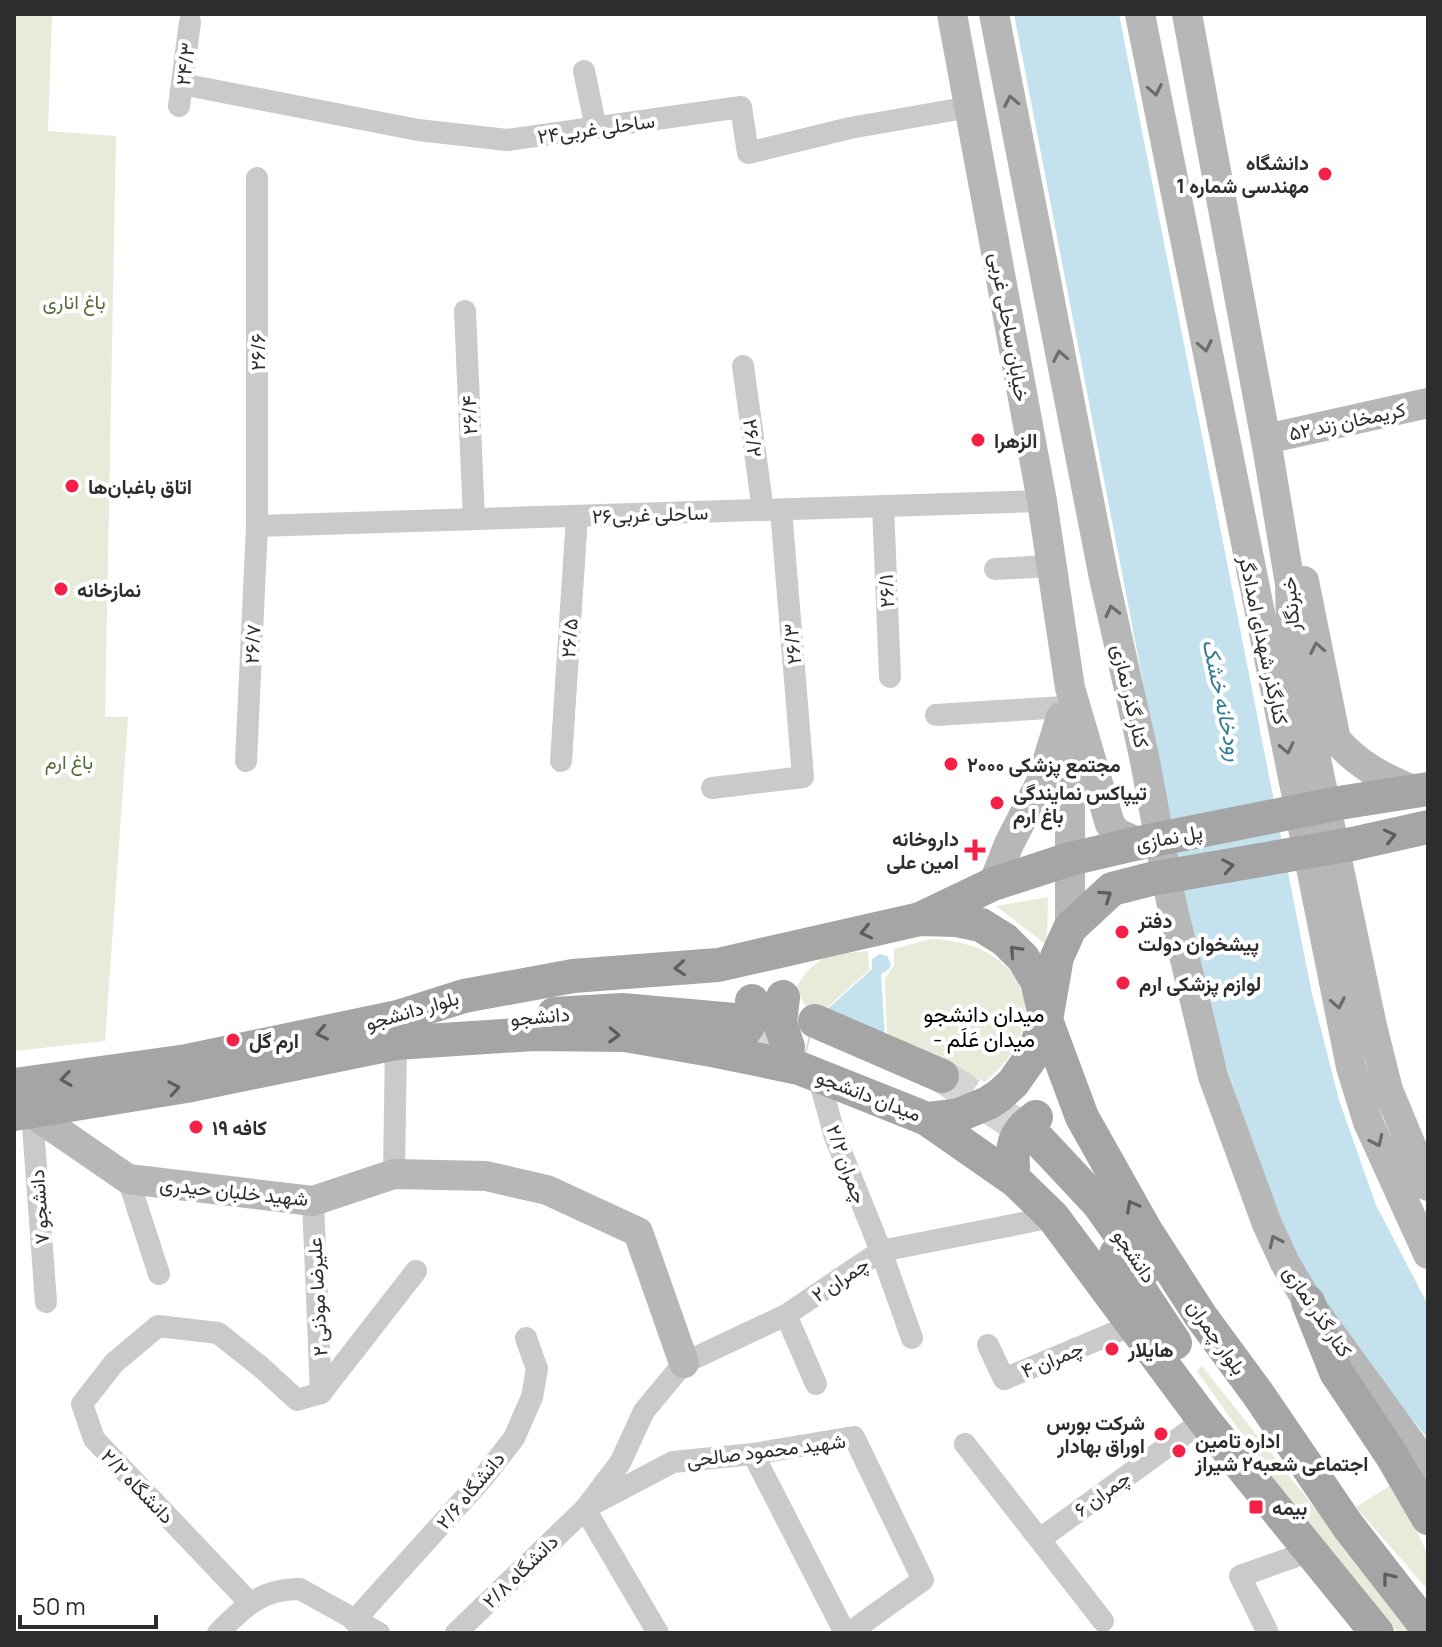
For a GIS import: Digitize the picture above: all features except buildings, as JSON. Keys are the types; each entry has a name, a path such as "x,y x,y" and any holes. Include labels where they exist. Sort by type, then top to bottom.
{"main road":[{"name":"خیابان ساحلی غربی","path":"952,14 1042,501 1067,698"},
{"name":"کنار گذر نمازی","path":"994,14 1074,429 1144,756 1171,901 1213,1076 1267,1224 1285,1263 1308,1302 1428,1467"},
{"name":"کنارگذر شهدای امدادگر","path":"1140,14 1351,1067 1368,1122 1428,1254"},
{"path":"1167,14 1276,582 1291,630"},
{"name":"خبرنگار","path":"1187,14 1283,539 1290,584 1291,630 1372,1026 1388,1090 1428,1186"},
{"name":"کریمخان زند ۵۲","path":"1266,439 1428,403"},
{"path":"1283,539 1304,578 1336,740 1376,775 1422,790"},
{"path":"1067,698 1110,824 1117,833 1139,843"},
{"path":"1067,698 1070,928"},
{"path":"993,884 1009,844 1041,782 1067,698"},
{"name":"پل نمازی","path":"920,919 993,884 1070,859 1339,803 1422,790"},
{"name":"پل نمازی","path":"1046,1020 1057,957 1070,928 1112,889 1428,827"},
{"path":"744,1018 791,975 812,945 920,919 957,920 981,925 1005,940 1023,958 1037,981 1046,1020 1032,1056 1013,1083 1000,1095 988,1103 940,1100"},
{"name":"بلوار دانشجو","path":"397,1030 464,996 573,976 718,965 812,945"},
{"path":"718,965 737,980 744,1018"},
{"name":"دانشجو","path":"397,1030 469,1008 623,995 744,1018"},
{"path":"744,1018 780,1023 806,1050 940,1100 1026,1151 1053,1217 1204,1420 1377,1633"},
{"name":"بلوار دانشجو","path":"20,1104 187,1061 397,1030 625,1035 744,1018 806,1050"},
{"name":"بلوار چمران","path":"1046,1020 1082,1117 1146,1231 1200,1315 1348,1526 1428,1629"},
{"name":"میدان دانشجو","path":"806,1050 940,1100"},
{"name":"شهید خلبان حیدری","path":"20,1104 128,1179 313,1201 394,1174 486,1176 547,1190 638,1232 684,1363"},
{"path":"1026,1151 1062,1111 1082,1117"},
{"name":"دانشجو","path":"1026,1151 1098,1203 1211,1367 1264,1434 1348,1526"},
{"name":"دانشجو","path":"1026,1151 1082,1211 1115,1253 1255,1457 1311,1551"},
{"path":"1308,1302 1336,1372 1392,1456 1428,1518"}],"street":[{"name":"۲۴/۳","path":"181,95 190,22"},
{"path":"584,71 596,128"},
{"name":"ساحلی غربی۲۴","path":"181,95 507,140 741,107 748,153 850,128 970,107"},
{"name":"۲۶/۶","path":"257,178 257,526"},
{"name":"۲۶/۴","path":"465,311 474,519"},
{"name":"۲۶/۲","path":"743,366 772,510"},
{"name":"ساحلی غربی۲۶","path":"257,526 1042,501"},
{"name":"۲۶/۱","path":"883,506 890,677"},
{"name":"۲۶/۳","path":"712,788 803,777 772,510"},
{"name":"۲۶/۵","path":"561,761 577,516"},
{"name":"۲۶/۷","path":"246,761 257,526"},
{"path":"995,569 1051,566"},
{"path":"936,715 1067,698"},
{"path":"394,1174 397,1030"},
{"name":"۲/۲ چمران","path":"806,1050 835,1137 912,1338"},
{"name":"۷ دانشجو","path":"20,1104 46,1302"},
{"path":"128,1179 159,1274"},
{"name":"۲ علیرضا موذنی","path":"313,1201 321,1393"},
{"name":"۲ چمران","path":"684,1363 786,1315 881,1251 1053,1217"},
{"path":"321,1393 416,1271"},
{"path":"786,1315 816,1384"},
{"name":"۴ چمران","path":"988,1345 1004,1379 1135,1324"},
{"name":"۲/۲ دانشگاه","path":"249,1602 94,1439 82,1404 114,1363 158,1326 218,1333 297,1400 321,1393"},
{"name":"۲/۶ دانشگاه","path":"354,1621 483,1478 514,1438 532,1397 537,1369 526,1338"},
{"path":"658,1633 585,1509 620,1463 644,1411 684,1363"},
{"name":"۶ چمران","path":"1040,1539 1204,1420"},
{"name":"شهید محمود صالحی","path":"585,1509 673,1462 753,1454 854,1437 923,1580 855,1631"},
{"path":"965,1444 1103,1621"},
{"path":"753,1454 799,1544 855,1631"},
{"name":"۲/۸ دانشگاه","path":"456,1633 585,1509"},
{"path":"1268,1633 1240,1576 1311,1551"},
{"path":"218,1633 249,1602 287,1589 300,1589 379,1633"}],"green space":[{"name":"باغ ارم","path":"14,14 52,14 48,131 116,136 105,717 128,717 105,1041 14,1051"},
{"path":"1048,897 1047,945 996,906"},
{"path":"930,939 962,943 988,953 1008,969 1020,988 1025,1010 1021,1033 1008,1058 985,1082 887,1037 885,980 894,965 894,949"},
{"path":"868,951 869,970 821,1013 806,1007 796,988 811,968 834,955"},
{"path":"1202,1366 1414,1633 1398,1633 1279,1486 1197,1371"},
{"path":"1394,1483 1428,1555 1428,1590 1356,1507"}],"water":[{"name":"رودخانه خشک","path":"1014,14 1119,14 1312,994 1339,1100 1376,1205 1428,1305 1428,1439 1346,1337 1293,1262 1222,1054 1188,915"},
{"path":"880,954 887,956 891,964 881,974 885,1037 823,1013 872,969 872,959"}],"tunnel":[{"path":"759,1026 810,1039"},
{"path":"942,1076 1038,1139"}],"place":[{"name":"دانشگاه مهندسی شماره 1","path":"1325,174"},
{"name":"الزهرا","path":"978,440"},
{"name":"اتاق باغبان‌ها","path":"72,486"},
{"name":"نمازخانه","path":"61,589"},
{"name":"مجتمع پزشکی ۲۰۰۰","path":"951,764"},
{"name":"تیپاکس نمایندگی باغ ارم","path":"997,803"},
{"name":"داروخانه امین علی","path":"975,850"},
{"name":"دفتر پیشخوان دولت","path":"1122,932"},
{"name":"لوازم پزشکی ارم","path":"1123,983"},
{"name":"ارم گل","path":"233,1040"},
{"name":"کافه ۱۹","path":"196,1127"},
{"name":"هایلار","path":"1112,1349"},
{"name":"شرکت بورس اوراق بهادار","path":"1161,1434"},
{"name":"اداره تامین اجتماعی شعبه۲ شیراز","path":"1179,1451"},
{"name":"بیمه","path":"1256,1507"}],"district":[{"name":"میدان دانشجو - میدان عَلَم","path":"984,1026"}],"park label":[{"name":"باغ اناری","path":"74,301"}]}
